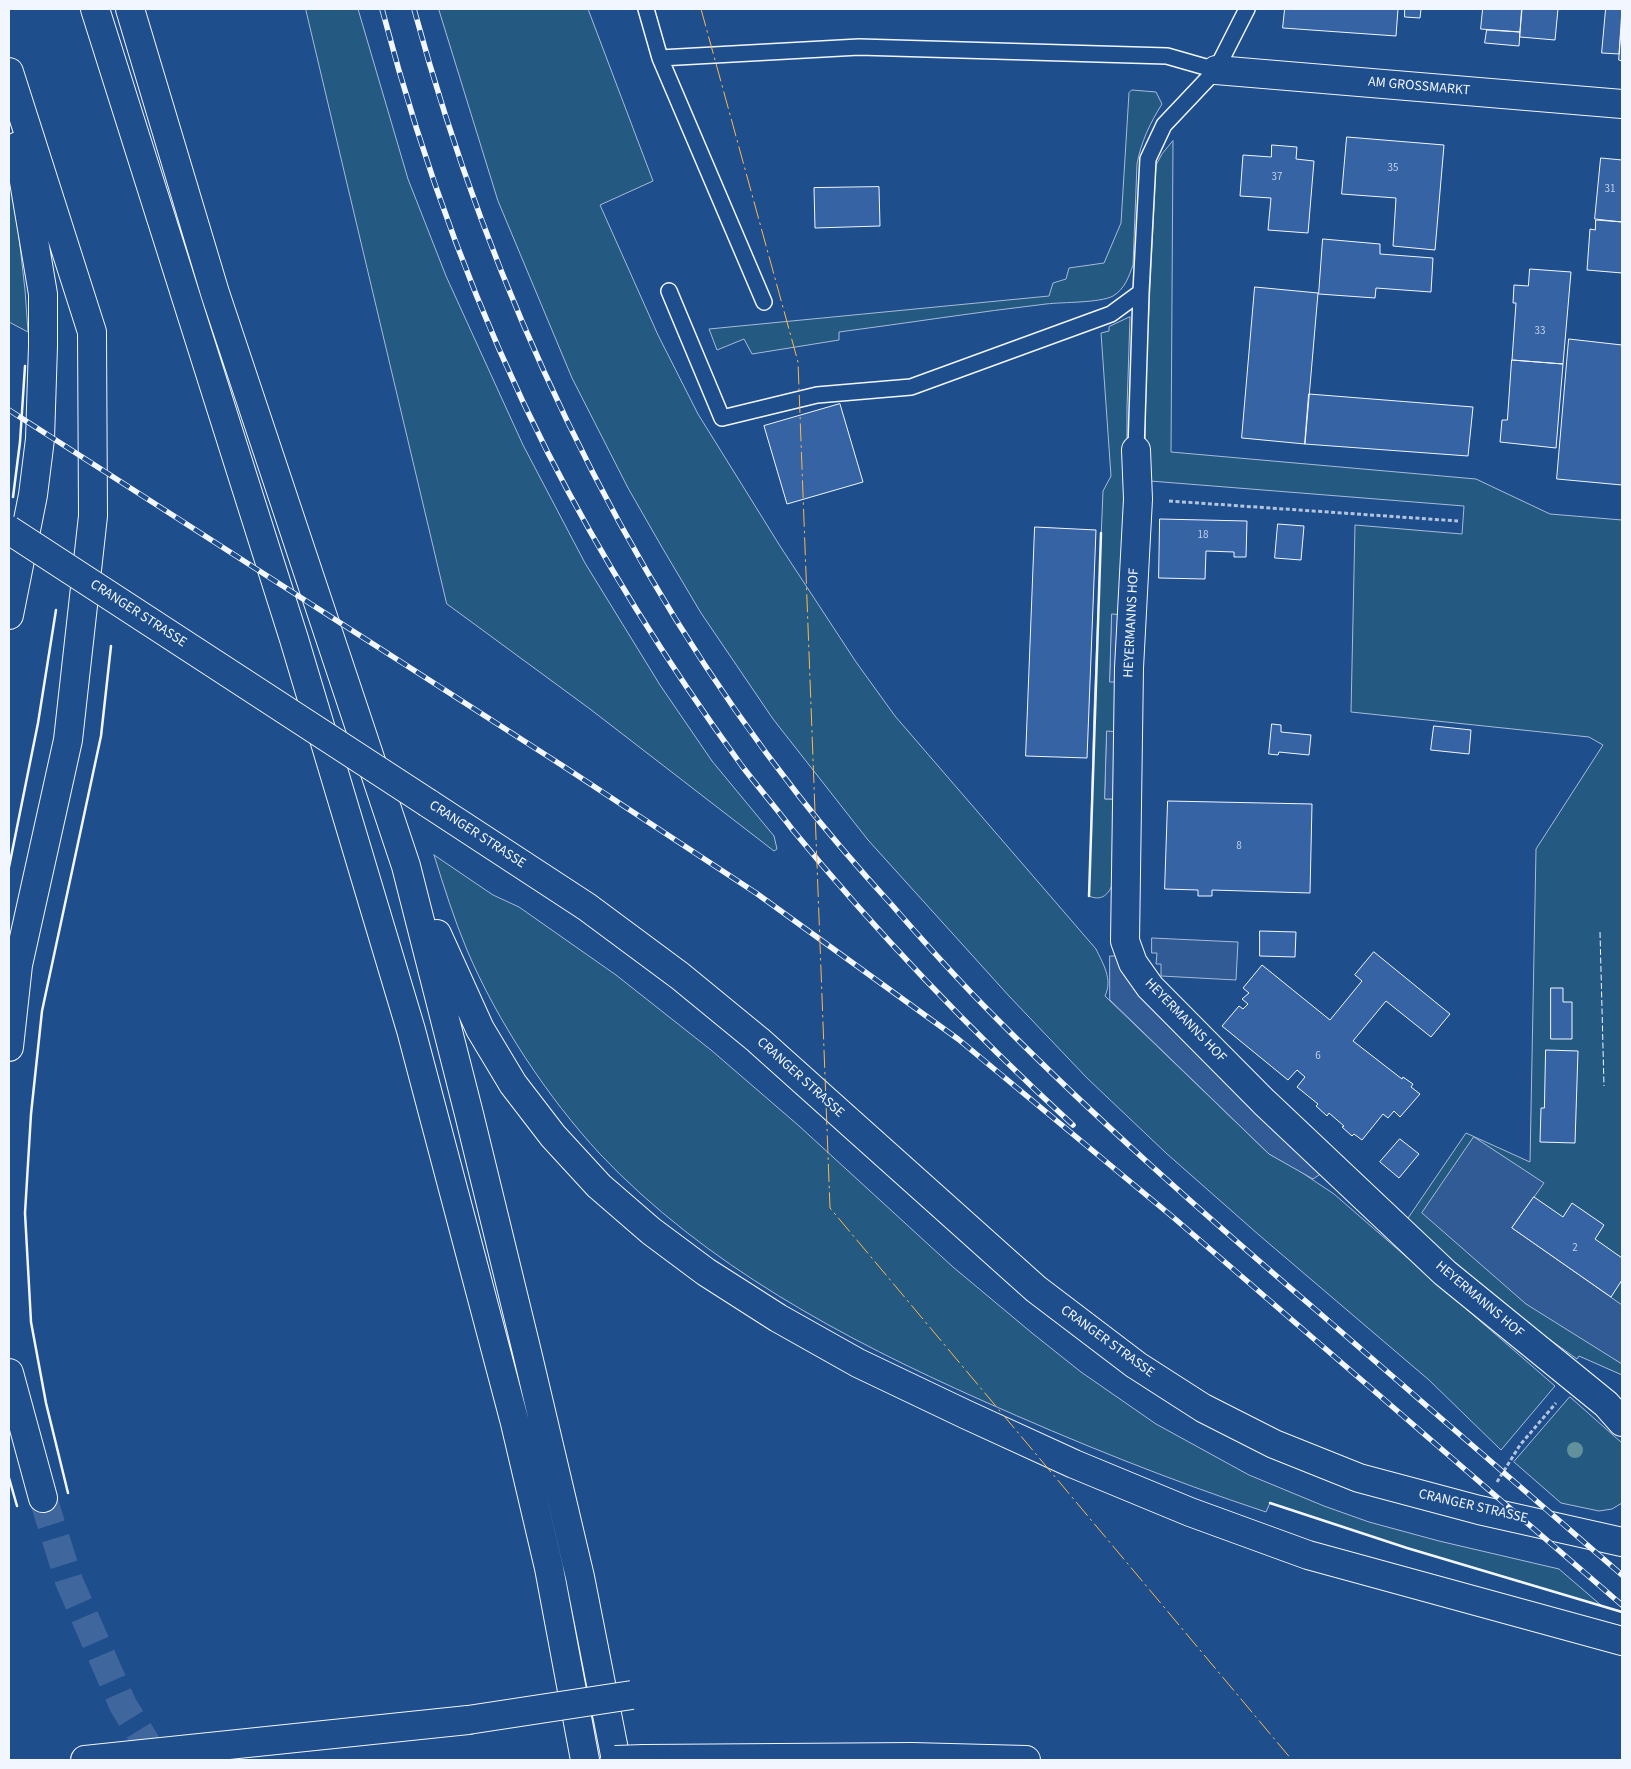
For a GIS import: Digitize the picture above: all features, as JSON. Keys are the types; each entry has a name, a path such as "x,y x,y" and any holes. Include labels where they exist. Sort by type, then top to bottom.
{"main road":[{"path":"95,9 294,639 411,1030 522,1452 549,1568 585,1760"},
{"path":"130,9 215,293 406,866 530,1362 580,1577 615,1760 912,1757 1026,1760"},
{"name":"AM GROSSMARKT","path":"1216,70 1622,104"},
{"path":"9,72 92,332 93,516 68,740 18,965 9,1048"},
{"path":"9,93 43,294 40,439 33,495 9,616"},
{"name":"HEYERMANNS HOF","path":"1136,450 1138,499 1129,668 1125,941 1133,963 1150,987 1264,1102 1445,1273 1606,1404 1622,1422"},
{"name":"CRANGER STRASSE","path":"9,530 587,908 680,976 758,1040 1036,1289 1136,1365 1203,1408 1274,1444 1359,1478 1479,1510 1622,1542"},
{"path":"406,866 480,1029 513,1084 553,1136 599,1186 651,1231 722,1283 778,1318 858,1363 1065,1460 1190,1512 1308,1555 1622,1641"},
{"path":"9,1373 43,1498"},
{"path":"85,1760 468,1720 632,1695"}],"lane":[{"path":"646,9 660,58 764,302"},
{"path":"1136,450 1140,292 1148,159 1164,125 1216,70 1247,9"},
{"path":"660,58 859,47 1167,56 1216,70"},
{"path":"669,291 722,418 817,395 912,386 1111,314 1140,292"}],"path":[{"path":"1138,499 1458,521"},
{"path":"1479,1510 1520,1445 1576,1379"}],"shaded area":[{"path":"306,9 358,9 408,179 446,276 523,445 585,563 660,685 712,761 774,836 777,849 774,851 590,709 447,604"},
{"path":"439,9 588,9 653,181 600,205 658,335 698,414 780,546 856,662 895,716 1096,949 1108,978 1105,996 1269,1154 1295,1168 1334,1194 1555,1386 1501,1450 1429,1380 1166,1153 1087,1078 1009,996 868,840 773,719 701,613 663,549 628,488 572,378 498,201"},
{"path":"1132,90 1156,92 1162,104 1146,133 1137,164 1133,265 1124,286 1113,296 1099,300 1020,307 839,332 839,340 752,354 744,339 717,350 709,329 1049,296 1053,283 1066,279 1069,268 1104,263 1121,223 1129,93"},
{"path":"1173,141 1171,452 1476,479 1550,514 1622,520 1622,1375 1579,1356 1577,1359 1472,1284 1406,1221 1466,1133 1530,1162 1536,849 1603,745 1589,737 1351,712 1355,525 1462,534 1464,506 1150,481 1145,450 1146,369 1156,165"},
{"path":"9,150 25,290 28,332 9,322"},
{"path":"1130,317 1127,408 1127,516 1123,615 1112,615 1110,681 1120,682 1118,732 1107,732 1105,799 1115,799 1112,885 1106,895 1097,898 1089,896 1094,709 1103,491 1111,476 1101,333 1109,331 1109,327"},
{"path":"1112,614 1123,615 1120,682 1110,682"},
{"path":"1107,731 1118,732 1115,799 1105,799"},
{"path":"434,855 493,895 519,907 616,975 711,1050 798,1125 953,1267 1032,1333 1081,1372 1156,1424 1249,1475 1324,1506 1369,1522 1439,1541 1559,1569 1602,1606 1407,1548 1270,1503 1266,1512 1158,1474 981,1400 878,1351 778,1296 731,1265 685,1231 641,1194 600,1154 543,1084 525,1058 479,977 458,927"},
{"path":"1152,938 1238,942 1236,980 1161,976 1161,964 1156,964 1157,953 1152,953"},
{"path":"1110,956 1117,956 1322,1173 1313,1179 1269,1154 1110,1000"},
{"path":"1474,1137 1544,1183 1512,1228 1622,1305 1622,1364 1526,1304 1422,1213"},
{"path":"1570,1397 1622,1443 1622,1503 1612,1509 1599,1511 1561,1503 1514,1462"}],"building":[{"path":"1285,9 1398,9 1396,36 1283,28"},
{"path":"1405,9 1421,9 1420,18 1405,17"},
{"path":"1483,9 1522,9 1520,32 1481,29"},
{"path":"1522,9 1558,9 1555,40 1520,37"},
{"path":"1606,9 1622,9 1619,54 1602,53"},
{"path":"1622,20 1622,61 1619,60"},
{"path":"1487,30 1520,32 1519,46 1485,43"},
{"path":"1347,137 1444,145 1435,250 1393,246 1396,198 1342,194"},
{"path":"1272,145 1297,147 1296,159 1314,161 1308,233 1268,230 1271,198 1240,196 1243,155 1271,157"},
{"path":"1601,158 1622,160 1622,222 1595,219"},
{"path":"879,187 880,226 815,228 814,188"},
{"path":"1596,220 1622,222 1622,273 1587,270 1590,229 1595,230"},
{"path":"1323,239 1380,244 1380,254 1433,258 1431,292 1376,288 1375,298 1319,294"},
{"path":"1530,269 1571,272 1563,364 1512,360 1516,303 1513,303 1514,285 1528,286"},
{"path":"1255,287 1318,293 1305,444 1242,438"},
{"path":"1569,339 1622,345 1622,485 1557,479"},
{"path":"1512,360 1563,364 1556,448 1500,442 1502,420 1507,420"},
{"path":"1309,394 1473,407 1468,456 1305,444"},
{"path":"840,404 863,482 787,504 764,426"},
{"path":"1160,519 1247,521 1246,557 1234,557 1234,552 1206,551 1205,579 1159,578"},
{"path":"1278,524 1304,526 1301,560 1275,558"},
{"path":"1035,527 1096,530 1087,758 1026,756"},
{"path":"1272,724 1281,725 1281,732 1311,735 1309,755 1279,752 1278,755 1269,754"},
{"path":"1434,726 1471,730 1469,754 1431,750"},
{"path":"1168,801 1312,804 1310,893 1212,890 1212,896 1198,896 1198,890 1165,889"},
{"path":"1260,931 1296,932 1295,957 1260,956"},
{"path":"1374,952 1450,1014 1431,1037 1386,1001 1353,1041 1402,1079 1403,1077 1413,1084 1411,1087 1420,1094 1400,1117 1394,1111 1388,1118 1383,1114 1362,1140 1354,1134 1352,1136 1329,1113 1327,1116 1316,1106 1318,1104 1297,1087 1305,1077 1297,1070 1288,1080 1222,1026 1239,1006 1243,1009 1248,1004 1242,999 1249,993 1243,988 1262,965 1330,1020 1362,981 1355,975"},
{"path":"1551,988 1563,988 1563,1002 1572,1002 1572,1039 1551,1039"},
{"path":"1546,1050 1578,1051 1575,1143 1540,1142 1541,1108 1544,1108"},
{"path":"1400,1139 1419,1154 1399,1178 1380,1162"},
{"path":"1534,1197 1563,1217 1572,1203 1604,1225 1595,1239 1622,1258 1622,1280 1611,1297 1512,1228"}],"tunnel":[{"path":"43,1498 69,1581 123,1705 157,1760"}],"railway":[{"path":"382,9 433,179 453,236 498,346 522,400 569,494 639,614 689,691 742,766 858,907 963,1019 1073,1125"},
{"path":"414,9 445,114 481,218 522,321 568,422 618,520 674,616 734,708 799,796 855,864 941,961 1072,1092 1233,1238 1622,1575"},
{"path":"9,410 563,766 756,893 958,1039 1174,1218 1622,1605"}],"fence":[{"path":"1600,932 1604,1086"}],"wall":[{"path":"13,497 20,442 25,366"},
{"path":"1089,896 1101,533"},
{"path":"9,867 38,723 56,610"},
{"path":"68,1493 46,1403 31,1322 25,1213 31,1114 42,1011 101,736 111,646"},
{"path":"9,1478 17,1506"},
{"path":"1270,1503 1407,1548 1622,1612"}],"power":[{"path":"701,9 798,362 830,1208 1292,1760"}]}
